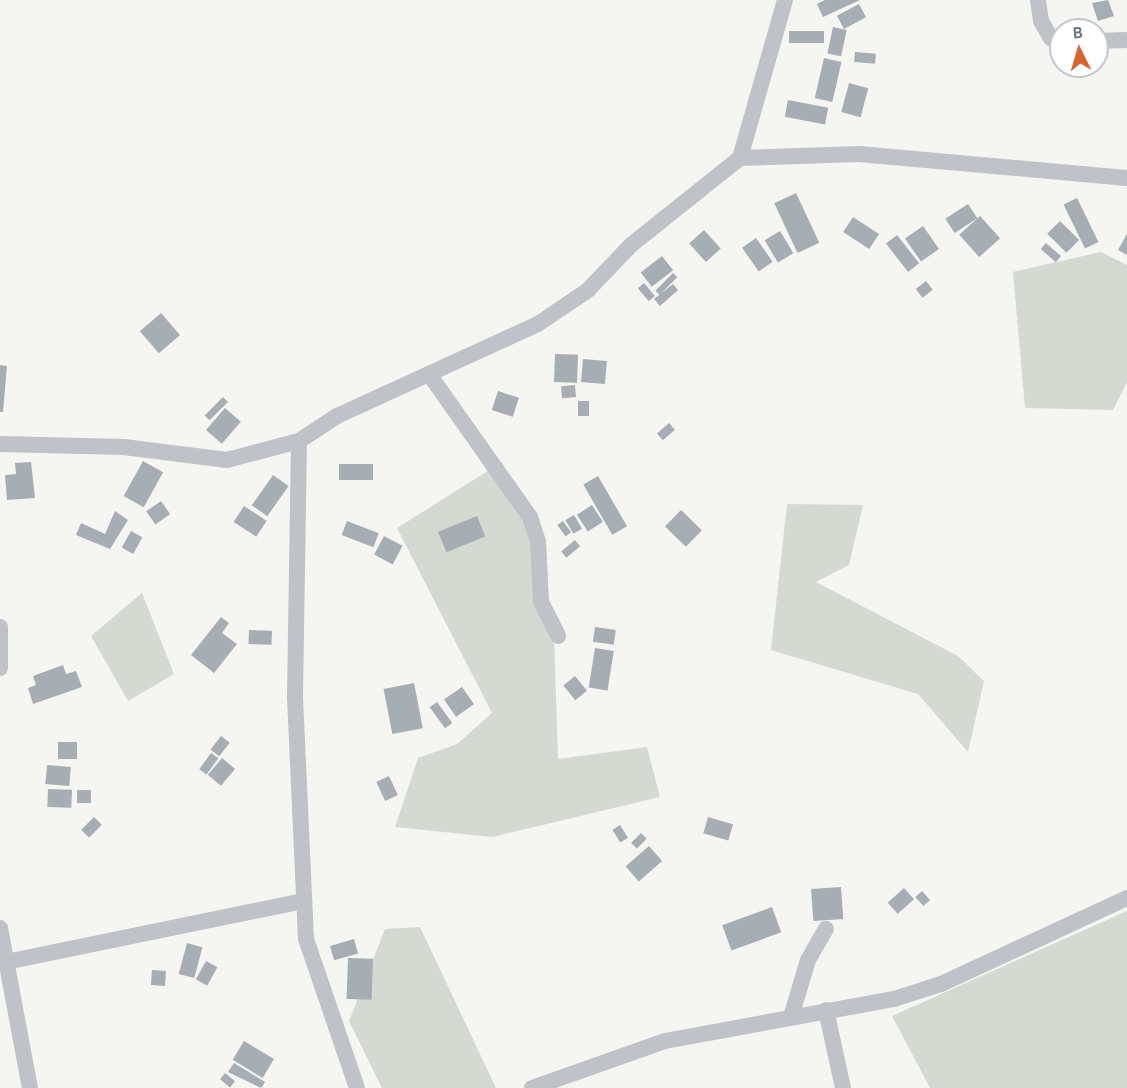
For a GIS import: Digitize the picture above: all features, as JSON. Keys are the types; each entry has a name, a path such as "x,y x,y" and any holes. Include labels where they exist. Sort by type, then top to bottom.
{"street":[{"path":"0,444 124,447 227,460 299,441 337,416 538,324 588,290 631,245 740,158 785,0"},
{"path":"1038,0 1041,21 1049,35"},
{"path":"1109,41 1127,40"},
{"path":"740,158 859,154 1127,178"},
{"path":"429,374 530,516 538,541 541,602 558,636"},
{"path":"299,441 295,697 306,939 357,1088"},
{"path":"0,627 0,669"},
{"path":"532,1088 665,1041 826,1010 941,984 1127,898"},
{"path":"6,962 303,901"},
{"path":"0,928 30,1088"},
{"path":"790,1017 808,960 826,929"},
{"path":"826,1010 843,1088"}],"shaded area":[{"path":"1101,252 1127,265 1127,382 1113,410 1025,408 1013,272"},
{"path":"502,462 537,544 554,634 558,759 647,747 660,797 492,837 395,827 418,758 457,744 492,713 397,528"},
{"path":"787,504 863,505 849,565 816,582 958,656 984,681 968,752 918,694 771,650"},
{"path":"142,593 174,674 128,701 91,636"},
{"path":"1127,911 1127,1088 930,1088 892,1016"},
{"path":"420,927 496,1088 382,1088 349,1021 385,929"}],"building":[{"path":"825,0 860,0 823,17 817,4"},
{"path":"1108,0 1114,16 1097,18 1092,3"},
{"path":"859,4 866,17 844,29 837,16"},
{"path":"833,27 847,30 841,56 827,53"},
{"path":"789,31 824,31 824,43 789,43"},
{"path":"855,52 876,54 875,64 854,62"},
{"path":"824,58 842,62 832,102 815,98"},
{"path":"849,83 868,88 861,117 841,112"},
{"path":"788,100 828,108 825,125 785,117"},
{"path":"796,193 819,243 797,253 774,203"},
{"path":"1077,198 1098,242 1085,249 1064,205"},
{"path":"968,204 977,218 955,233 945,219"},
{"path":"980,216 1000,238 979,257 959,235"},
{"path":"853,217 879,234 869,249 843,232"},
{"path":"1060,221 1079,240 1066,253 1047,234"},
{"path":"923,226 939,249 921,262 905,239"},
{"path":"704,230 721,249 706,262 689,243"},
{"path":"780,231 793,253 778,263 765,240"},
{"path":"1127,234 1127,255 1118,250"},
{"path":"897,235 919,263 908,272 886,244"},
{"path":"756,238 773,262 759,272 742,248"},
{"path":"1046,243 1061,256 1056,262 1041,249"},
{"path":"662,256 673,270 652,287 641,273"},
{"path":"673,273 677,277 660,295 655,291"},
{"path":"926,281 933,290 923,298 916,289"},
{"path":"644,283 655,296 649,301 638,288"},
{"path":"673,284 678,290 660,306 654,299"},
{"path":"161,313 180,335 159,353 140,331"},
{"path":"555,354 578,355 577,383 554,382"},
{"path":"583,359 607,361 605,384 581,382"},
{"path":"0,365 7,366 3,412 0,412"},
{"path":"575,385 576,397 562,398 561,386"},
{"path":"498,391 519,398 513,417 492,410"},
{"path":"223,397 228,402 210,420 205,415"},
{"path":"578,401 589,401 589,416 578,416"},
{"path":"225,408 241,422 222,444 206,430"},
{"path":"669,423 675,430 663,440 657,433"},
{"path":"143,461 163,472 144,507 124,496"},
{"path":"31,462 35,498 7,500 5,475 16,474 15,463"},
{"path":"339,464 373,464 373,480 339,480"},
{"path":"273,475 289,486 267,516 252,505"},
{"path":"598,476 627,526 612,535 583,485"},
{"path":"161,501 170,514 155,524 146,511"},
{"path":"592,505 603,522 588,532 577,515"},
{"path":"244,506 267,521 256,537 234,522"},
{"path":"681,510 702,530 686,547 665,527"},
{"path":"115,511 128,520 110,549 76,535 81,523 105,534"},
{"path":"574,515 582,529 573,534 565,520"},
{"path":"477,516 485,536 446,552 438,532"},
{"path":"347,521 379,533 373,547 342,535"},
{"path":"563,521 571,532 566,536 557,525"},
{"path":"131,531 142,537 133,554 122,548"},
{"path":"384,536 403,546 393,564 374,555"},
{"path":"575,540 580,546 566,558 561,552"},
{"path":"221,617 229,623 222,633 237,644 214,673 191,655"},
{"path":"595,627 616,630 614,645 593,642"},
{"path":"249,630 272,631 271,645 249,644"},
{"path":"595,648 614,651 608,690 589,688"},
{"path":"63,665 66,674 76,671 82,687 33,704 28,688 36,685 33,676"},
{"path":"575,676 587,691 575,700 563,685"},
{"path":"414,683 423,728 392,734 384,689"},
{"path":"462,687 474,704 456,717 444,700"},
{"path":"437,702 452,723 445,728 430,707"},
{"path":"221,736 230,743 219,756 211,749"},
{"path":"58,742 77,742 77,759 58,759"},
{"path":"211,753 218,758 207,774 199,769"},
{"path":"222,758 235,769 221,786 208,775"},
{"path":"47,765 71,767 69,786 45,784"},
{"path":"389,776 398,795 385,801 376,782"},
{"path":"48,789 72,790 71,808 47,807"},
{"path":"77,790 91,790 91,803 77,803"},
{"path":"94,817 102,825 89,838 81,830"},
{"path":"708,817 733,824 728,841 703,833"},
{"path":"620,825 628,838 620,842 612,830"},
{"path":"641,833 647,839 637,849 631,843"},
{"path":"649,846 662,861 639,881 626,866"},
{"path":"841,887 843,919 813,921 811,889"},
{"path":"904,888 914,899 898,914 888,903"},
{"path":"922,891 930,900 923,906 915,897"},
{"path":"772,907 781,932 731,950 722,925"},
{"path":"354,939 358,953 334,960 330,946"},
{"path":"187,943 202,947 194,978 179,974"},
{"path":"348,958 373,959 372,1000 347,999"},
{"path":"206,961 217,967 207,986 196,979"},
{"path":"152,970 166,971 165,986 151,985"},
{"path":"244,1041 274,1059 263,1078 233,1060"},
{"path":"234,1063 265,1082 261,1088 228,1072"},
{"path":"225,1073 235,1081 230,1087 220,1079"}]}
